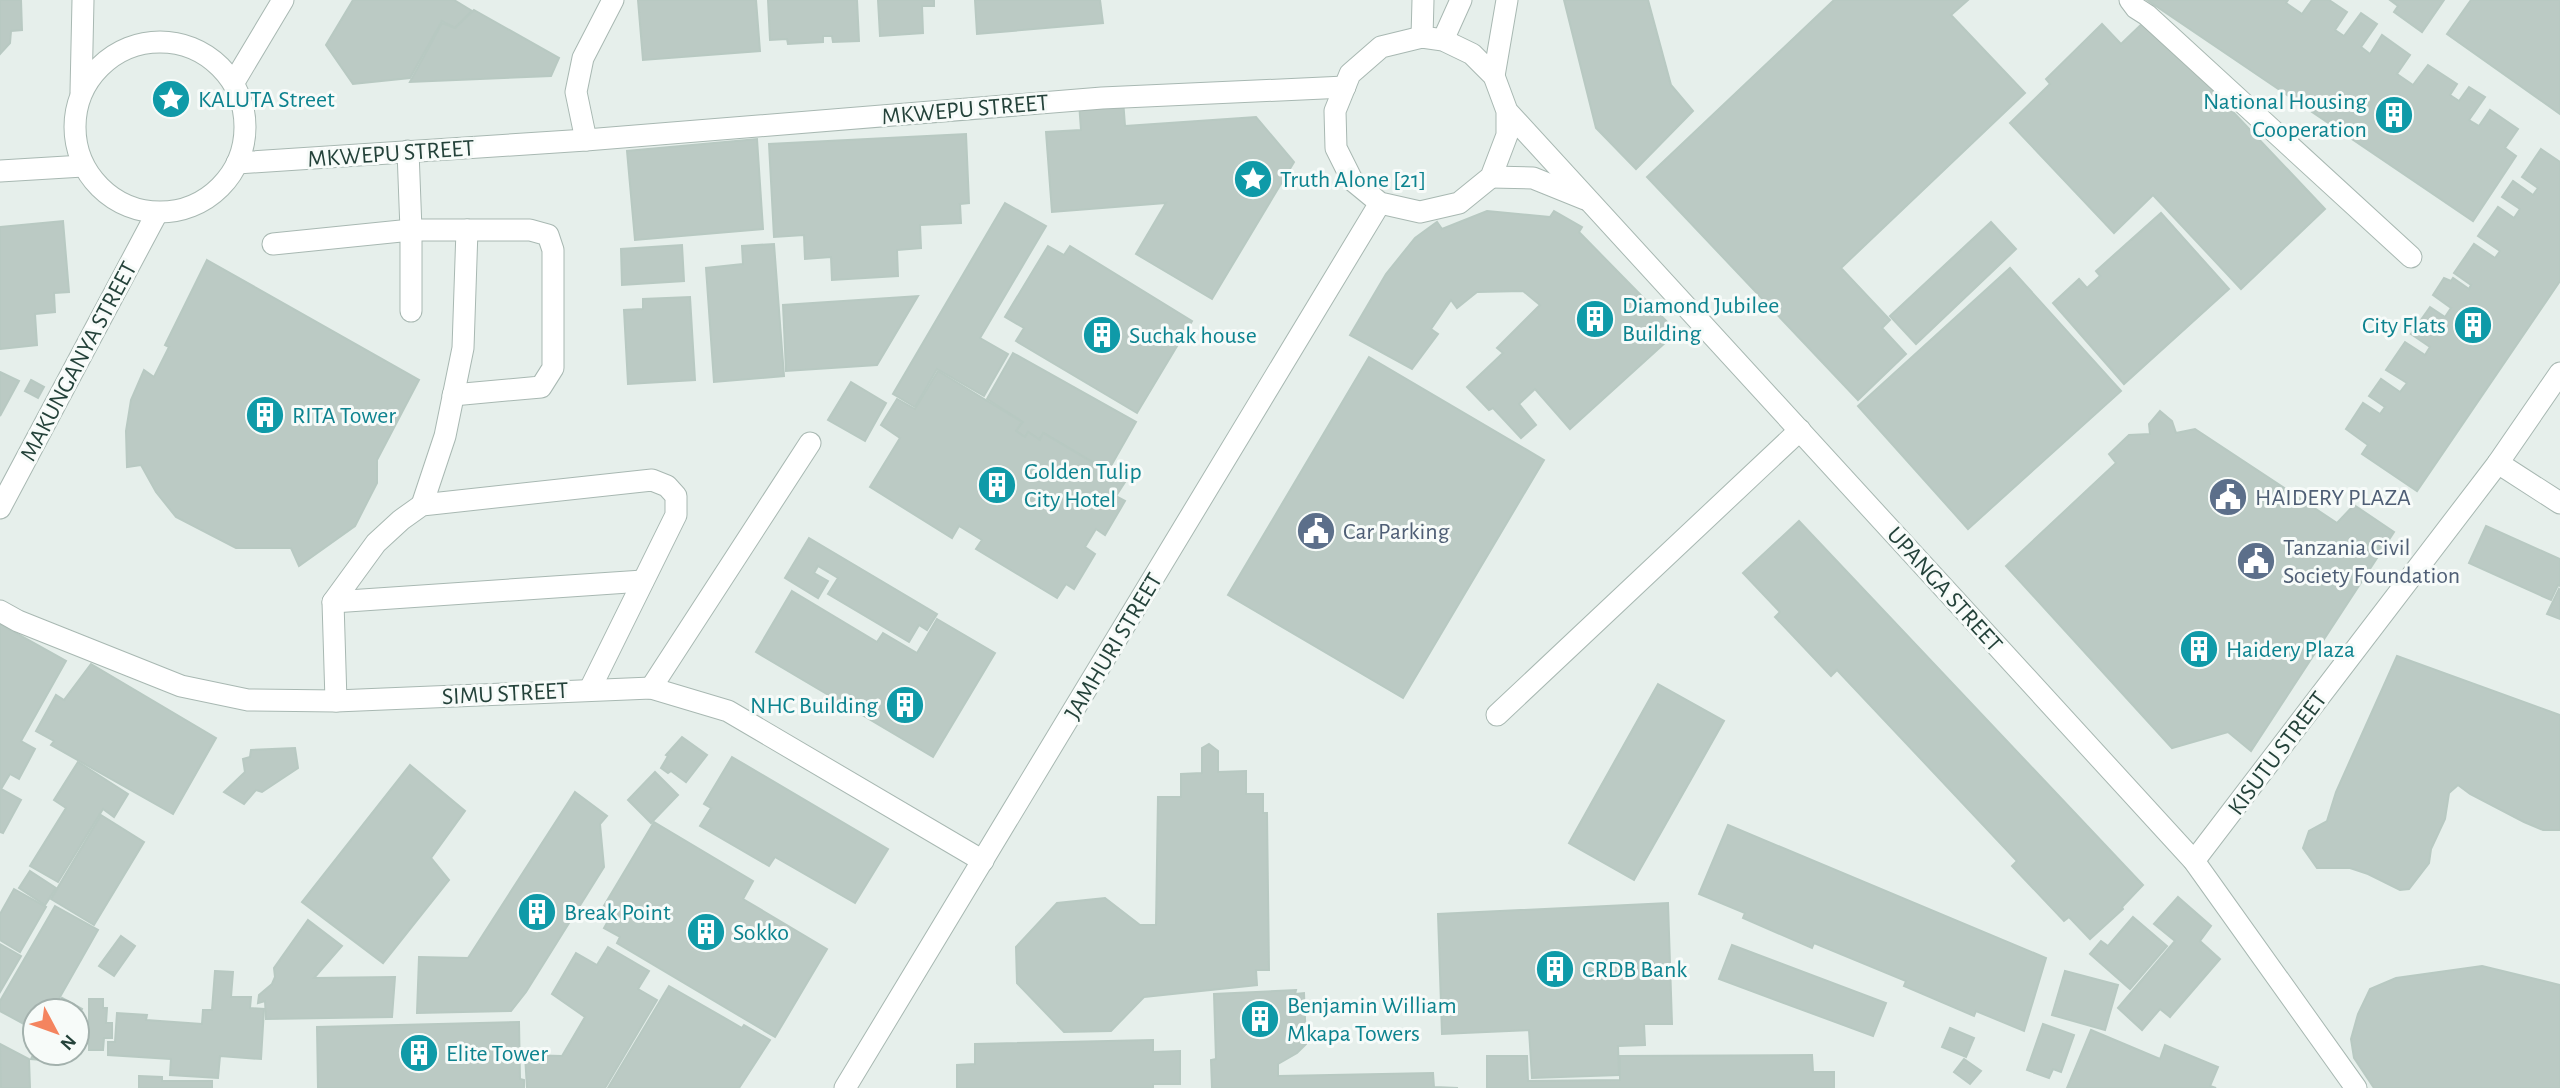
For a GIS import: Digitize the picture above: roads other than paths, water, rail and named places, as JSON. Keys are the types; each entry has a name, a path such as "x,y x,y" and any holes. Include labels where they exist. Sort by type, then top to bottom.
{"street":[{"path":"81,92 96,69 119,52 145,42 172,42 199,50 220,65 234,82 242,101 246,123 244,143 237,163 224,184 204,200 181,210 157,213 134,209 113,199 96,185 83,166 75,142 75,117 81,92 83,0"},
{"path":"234,82 283,0"},
{"path":"586,140 576,92 578,80 583,58 613,0"},
{"path":"1422,37 1423,0"},
{"path":"1443,40 1461,0"},
{"path":"1494,76 1507,0"},
{"path":"2130,0 2411,257"},
{"path":"1422,37 1443,40 1472,54 1494,76 1507,111 1507,135 1491,177 1459,203 1420,212 1380,203 1352,180 1336,148 1335,111 1350,74 1381,47 1422,37"},
{"name":"MKWEPU STREET","path":"237,163 586,140 1102,98 1345,87"},
{"name":"UPANGA STREET","path":"1507,111 2194,861 2356,1088"},
{"path":"408,151 411,311"},
{"path":"0,172 83,166"},
{"path":"1491,177 1533,178 1591,201"},
{"name":"JAMHURI STREET","path":"845,1088 1380,203"},
{"name":"MAKUNGANYA STREET","path":"0,508 157,213"},
{"path":"274,244 411,230 530,230 548,235 553,250 553,368 541,387 453,396"},
{"path":"422,505 445,436 463,348 467,230"},
{"name":"KISUTU STREET","path":"2194,861 2498,463 2560,373"},
{"path":"1497,715 1800,430"},
{"path":"651,688 810,443"},
{"path":"2498,463 2560,503"},
{"path":"336,701 333,602 376,543 422,505 652,480 667,486 676,496 676,515 590,689"},
{"path":"333,602 643,582"},
{"name":"SIMU STREET","path":"0,611 18,621 181,685 248,700 336,701 651,688 728,711 983,861"}],"place":[{"name":"KALUTA Street","path":"171,99"},
{"name":"National Housing Cooperation","path":"2394,115"},
{"name":"Truth Alone [21]","path":"1253,179"},
{"name":"Diamond Jubilee Building","path":"1595,319"},
{"name":"City Flats","path":"2473,325"},
{"name":"Suchak house","path":"1102,335"},
{"name":"RITA Tower","path":"265,415"},
{"name":"Golden Tulip City Hotel","path":"997,485"},
{"name":"HAIDERY PLAZA","path":"2228,497"},
{"name":"Car Parking","path":"1316,531"},
{"name":"Tanzania Civil Society Foundation","path":"2256,561"},
{"name":"Haidery Plaza","path":"2199,649"},
{"name":"NHC Building","path":"905,705"},
{"name":"Break Point","path":"537,912"},
{"name":"Sokko","path":"706,932"},
{"name":"CRDB Bank","path":"1555,969"},
{"name":"Benjamin William Mkapa Towers","path":"1260,1019"},
{"name":"Elite Tower","path":"419,1053"}]}
